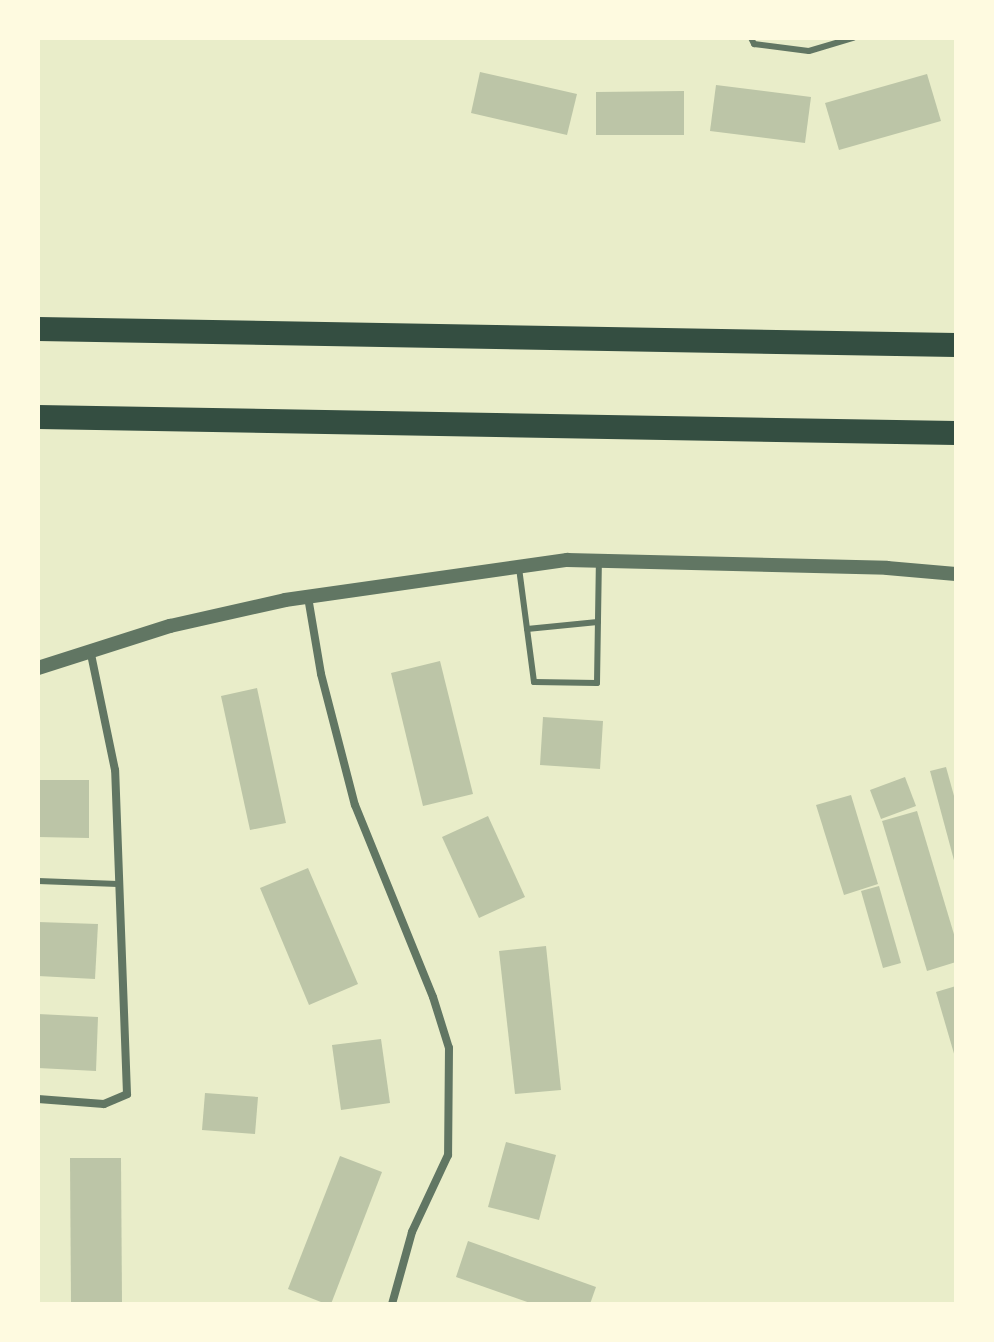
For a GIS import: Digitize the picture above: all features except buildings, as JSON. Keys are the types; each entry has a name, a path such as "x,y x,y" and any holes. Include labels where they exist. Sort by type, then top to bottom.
{"highway":[{"path":"38,329 956,345"},
{"path":"38,417 956,433"}],"street":[{"path":"38,668 91,654 170,626 308,597 567,560 887,568 956,574"},
{"path":"308,597 321,674 355,805 433,997 449,1048 448,1155 412,1232 392,1304"},
{"path":"38,1099 104,1104 127,1094 115,770 91,654"}],"lane":[{"path":"751,38 754,44 809,51 853,38"},
{"path":"519,568 534,682 597,683 599,561"},
{"path":"527,629 598,622"},
{"path":"38,881 118,884"}]}
